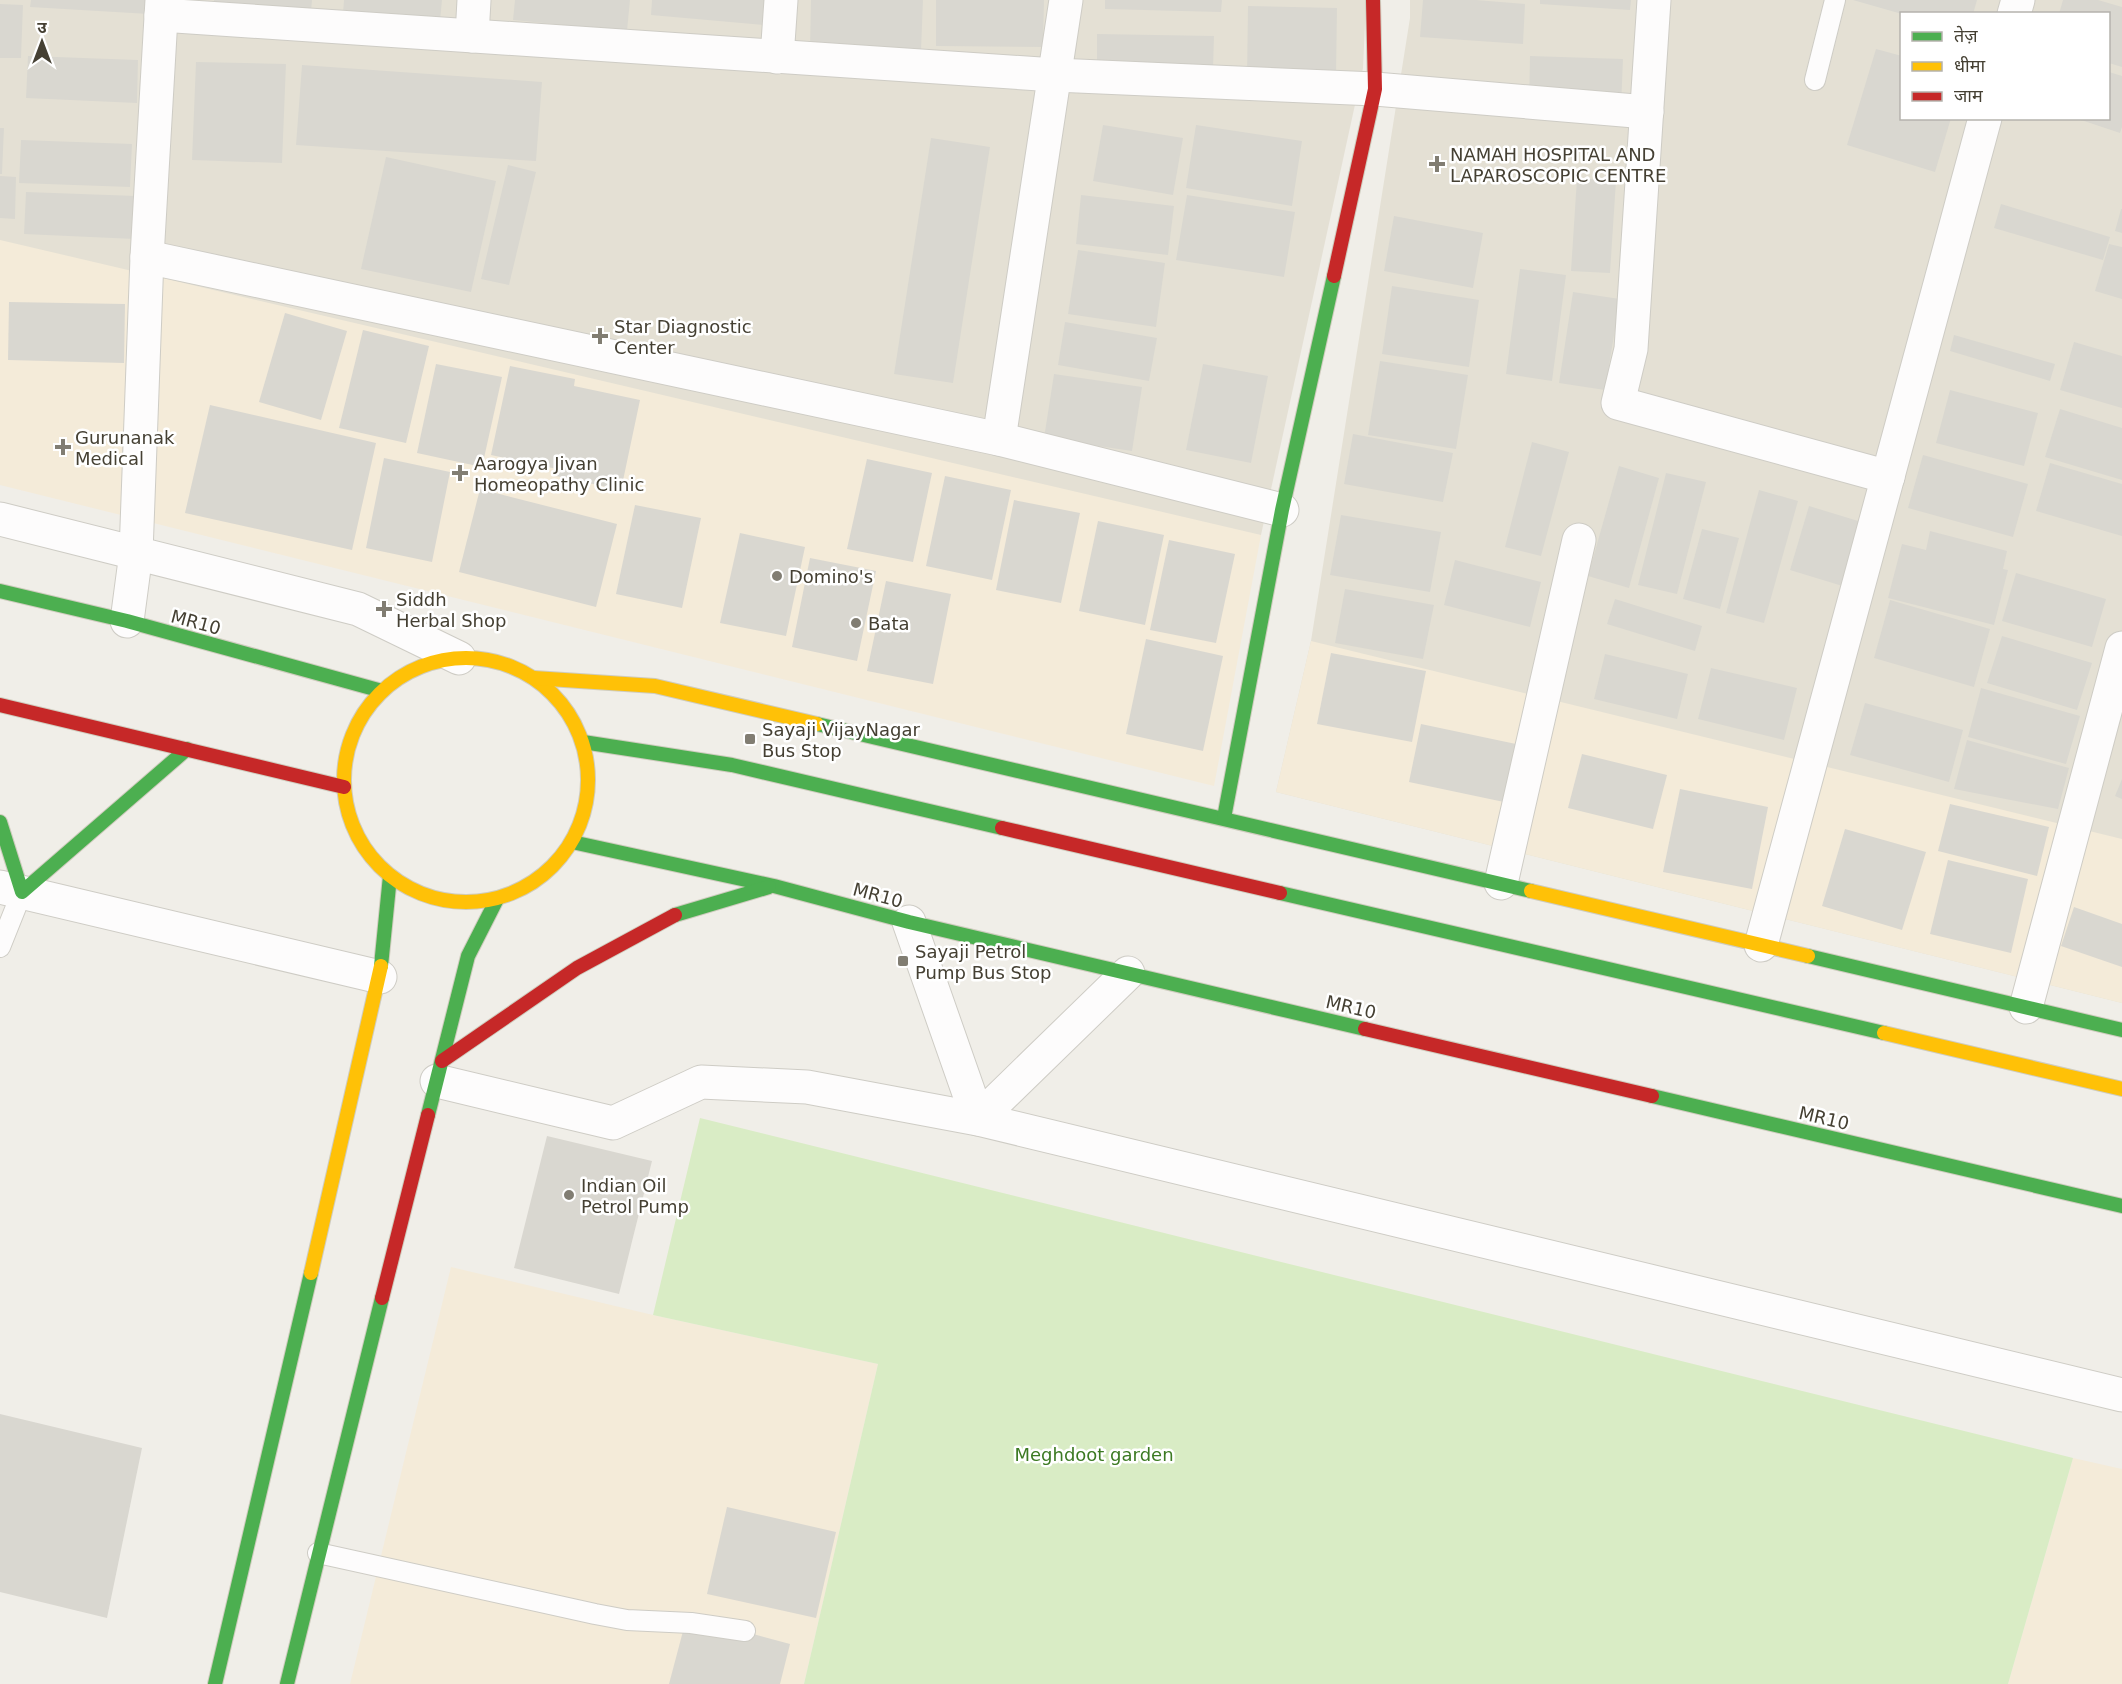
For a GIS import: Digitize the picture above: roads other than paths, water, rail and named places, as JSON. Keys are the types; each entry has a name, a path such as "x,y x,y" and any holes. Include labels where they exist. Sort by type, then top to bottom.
{"main road":[{"path":"1224,818 1282,510 1375,89 1373,0"},
{"name":"MR10","path":"0,591 127,621 382,691"},
{"path":"459,658 498,662 534,678 564,706 583,742 589,776 585,811 572,843 552,867 527,887 497,898 459,902 423,894 390,876 366,851 350,820 344,787 347,751 360,719 382,691 418,668 459,658"},
{"path":"534,678 655,686 2122,1030"},
{"path":"0,705 344,787"},
{"path":"583,742 732,765 2122,1089"},
{"path":"0,822 11,890 187,749"},
{"name":"MR10","path":"572,843 774,886 909,922 2122,1206"},
{"path":"215,1684 380,977 390,876"},
{"path":"439,1071 577,968 674,915 774,886"},
{"path":"287,1684 468,956 497,898"}],"street":[{"path":"472,36 474,0"},
{"path":"777,57 781,0"},
{"path":"999,439 1066,0"},
{"path":"1654,0 1631,349 1618,403 1888,477"},
{"path":"127,621 136,553 147,257 161,8 472,36 1054,75 1375,89 1647,112"},
{"path":"1761,945 1985,120"},
{"path":"147,257 999,439 1282,510"},
{"path":"0,519 358,609 459,658"},
{"path":"1501,883 1579,540"},
{"path":"2026,1007 2122,648"},
{"path":"11,890 380,977"},
{"path":"909,922 978,1119"},
{"path":"978,1119 1128,973"},
{"path":"439,1071 613,1123 701,1082 807,1087 978,1119 2122,1395"}],"lane":[{"path":"1815,80 1834,0"},
{"path":"0,947 11,890"},
{"path":"318,1553 627,1620 691,1623 745,1631"}],"place":[{"name":"NAMAH HOSPITAL AND LAPAROSCOPIC CENTRE","path":"1437,164"},
{"name":"Star Diagnostic Center","path":"600,336"},
{"name":"Gurunanak Medical","path":"63,447"},
{"name":"Aarogya Jivan Homeopathy Clinic","path":"460,473"},
{"name":"Domino's","path":"777,576"},
{"name":"Siddh Herbal Shop","path":"384,609"},
{"name":"Bata","path":"856,623"},
{"name":"Sayaji VijayNagar Bus Stop","path":"750,739"},
{"name":"Sayaji Petrol Pump Bus Stop","path":"903,961"},
{"name":"Indian Oil Petrol Pump","path":"569,1195"}],"park label":[{"name":"Meghdoot garden","path":"1094,1454"}]}
